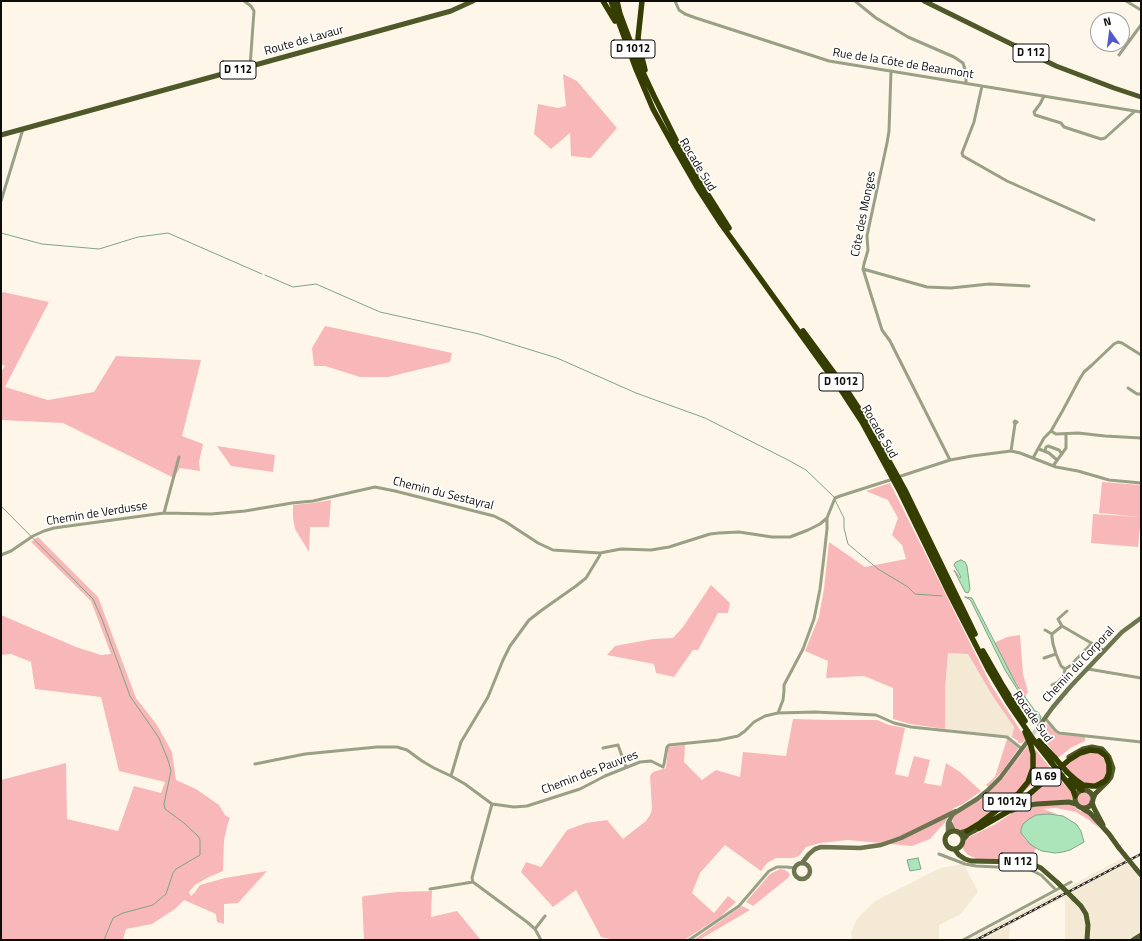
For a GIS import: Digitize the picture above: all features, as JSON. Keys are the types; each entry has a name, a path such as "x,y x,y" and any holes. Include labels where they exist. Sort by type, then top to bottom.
{"highway":[{"path":"603,1 611,13 627,45"},
{"name":"Rocade Sud","path":"612,1 636,69 654,108 696,186 721,224 843,393 862,422 900,492 988,669 1009,704 1021,721 1074,785 1082,790"},
{"name":"Rocade Sud","path":"616,1 638,62 686,160 725,223 843,385 867,421 905,490 983,650 1012,702 1053,760"},
{"path":"642,1 638,38 644,67 654,96"},
{"name":"D 1012y","path":"967,831 1018,794 1031,777 1034,762 1032,746 1010,709 1009,704"},
{"name":"A 69","path":"979,828 1011,808 1069,760 1080,753 1090,750 1099,751 1106,756 1110,764 1107,778 1096,786 1083,785 1065,774"},
{"name":"Rocade Sud","path":"1065,774 1075,796"}],"main road":[{"name":"Route de Lavaur","path":"1,135 451,11 473,1"},
{"name":"D 112","path":"924,1 1056,66 1141,97"},
{"name":"A 69","path":"967,831 979,826 1005,810 1079,750 1087,747 1102,750 1109,757 1113,768 1108,781 1096,793 1093,800"},
{"path":"1109,834 1090,813 1080,808 1076,804 1074,799 1076,794 1082,790 1090,793 1094,808 1109,834 1141,875"},
{"path":"1083,809 1090,806 1093,800"},
{"name":"A 69","path":"979,828 1014,809 1023,806 1067,802 1076,804"},
{"path":"963,840 957,831 948,833 944,838 945,844 948,848 957,848 962,845 963,840 968,834 979,828"},
{"path":"960,834 967,831"},
{"name":"N 112","path":"957,848 959,855 971,861 1023,862 1041,868 1058,882 1081,906 1086,914 1088,925 1087,940"},
{"path":"1133,940 1141,936"},
{"path":"1136,940 1141,936"}],"street":[{"path":"244,1 252,6 254,11 250,67"},
{"name":"Rue de la Côte de Beaumont","path":"675,1 679,10 685,14 829,61 1141,112"},
{"path":"855,1 876,18 908,37 954,57 963,63 966,73 966,83"},
{"path":"1126,1 1141,10"},
{"path":"1119,55 1141,25"},
{"name":"Côte des Monges","path":"891,71 887,143 867,236 868,250 863,269 882,330 890,341 950,460"},
{"path":"982,86 974,122 962,153 964,156 1007,181 1094,220"},
{"path":"1044,96 1034,112 1036,116 1061,123 1064,127 1101,139 1105,138 1135,111"},
{"path":"1,201 23,129"},
{"path":"863,269 926,287 950,288 989,284 1029,286"},
{"path":"1033,458 1044,438 1051,431 1084,372 1118,342 1141,355"},
{"path":"1128,388 1137,394 1141,394"},
{"path":"1011,451 1015,424"},
{"path":"1051,431 1056,434 1078,433 1141,438"},
{"path":"1054,466 1067,446 1066,434"},
{"path":"1045,452 1048,446 1059,450 1062,454"},
{"path":"1039,449 1049,453 1058,460"},
{"path":"901,476 950,460 1011,451 1054,466 1109,480 1141,483"},
{"path":"164,513 179,457"},
{"path":"778,713 783,700 784,685 803,649 814,619 823,563 827,518 835,499 840,496 890,480"},
{"name":"Chemin du Sestayral","path":"164,513 211,514 244,512 313,501 375,487 494,516 506,522 538,544 552,550 600,553 629,548 644,550 664,548 682,544 710,534 719,533 739,532 772,537 790,536 808,530 820,524 827,518"},
{"name":"Chemin de Verdusse","path":"1,555 44,530 164,513"},
{"path":"451,776 461,742 488,697 510,646 529,620 586,578 600,553"},
{"path":"1058,618 1067,611"},
{"path":"1054,615 1058,618 1062,626 1105,650"},
{"name":"Chemin du Corporal","path":"1037,729 1054,706 1105,650 1122,632 1141,618"},
{"path":"1052,634 1062,626"},
{"path":"1045,630 1052,634"},
{"path":"1052,634 1052,644 1061,666 1065,669"},
{"path":"1052,685 1058,682 1064,675 1065,669 1070,666 1092,643"},
{"path":"1098,646 1101,652 1100,656"},
{"path":"1044,658 1056,654"},
{"path":"1088,669 1141,678"},
{"name":"Chemin des Pauvres","path":"492,804 514,807 527,806 580,789 605,776 640,762 649,761 662,767 664,764 667,747 669,745 719,740 738,736 754,722 765,716 778,713 815,712 876,715 911,727 1007,737 1022,748"},
{"path":"1045,718 1059,733 1141,742"},
{"path":"804,864 807,856 815,849 821,847 860,848 881,845 901,838 967,805 988,790 1000,778 1027,742"},
{"path":"603,748 618,744 626,768"},
{"path":"255,764 305,754 393,746 407,750 422,761 465,784 492,804 472,878 473,882"},
{"path":"948,833 949,820 956,811"},
{"path":"949,820 954,831"},
{"path":"939,854 958,862 976,866 1031,870 1041,875 1056,890"},
{"path":"798,864 804,864 809,867 810,872 805,878 800,878 795,873 795,868 798,864"},
{"path":"689,940 739,906 769,871 777,867 795,868"},
{"path":"430,889 473,882 527,922 535,929 541,940"},
{"path":"964,940 1071,882"},
{"path":"535,929 546,916"}],"shaded area":[{"path":"563,74 577,81 617,128 591,158 571,156 570,133 551,149 534,134 538,104 558,108 566,106"},
{"path":"3,292 49,302 5,387 48,400 94,392 116,356 201,360 182,436 203,444 199,462 200,471 180,468 174,478 63,423 1,420 1,372 5,366 1,364 1,294"},
{"path":"325,326 452,353 450,362 388,377 360,377 325,366 314,366 312,348"},
{"path":"217,446 275,455 273,472 231,466"},
{"path":"1102,482 1141,485 1141,517 1099,513"},
{"path":"890,483 991,685 1026,739 1022,743 1018,743 1018,741 1012,737 1014,727 992,695 968,654 948,653 945,690 945,729 910,724 893,719 893,688 864,676 826,678 828,661 805,651 819,617 824,589 829,542 865,567 906,559 902,545 892,535 898,518 888,500 866,491"},
{"path":"331,500 329,527 310,527 309,552 295,529 293,505"},
{"path":"1093,514 1141,517 1138,547 1091,543"},
{"path":"38,537 98,597 136,698 157,725 172,752 176,780 196,789 219,805 225,815 230,818 224,840 223,871 195,885 189,892 191,896 200,885 225,878 267,871 238,903 224,904 224,924 217,922 216,914 184,900 175,909 152,924 126,929 123,940 1,940 1,780 66,763 67,819 118,831 134,786 161,793 165,782 119,771 101,697 35,689 31,662 11,654 1,655 1,615 76,647 101,655 111,654 91,601 31,542"},
{"path":"961,560 965,562 967,566 970,589 968,593 965,592 954,570 960,578 961,577 954,565 956,562"},
{"path":"711,585 730,603 728,613 718,613 698,650 693,650 674,677 656,673 654,664 607,655 615,646 653,639 673,638 683,627"},
{"path":"965,597 972,598 1016,684 1035,711 1038,712 1041,717 1040,720 1038,721 1034,719 1005,670 971,601"},
{"path":"1020,635 1023,674 1028,692 1025,697 1012,677 994,643 1007,637"},
{"path":"948,653 968,654 992,695 1014,727 1012,737 945,729 945,690"},
{"path":"793,719 877,720 889,725 905,728 895,774 908,777 914,756 930,760 924,783 941,786 946,763 960,772 981,791 963,804 954,808 946,821 930,839 912,846 848,840 820,843 806,847 799,856 793,858 776,858 767,863 761,871 725,845 700,873 692,893 714,913 728,896 736,902 720,917 684,940 615,940 601,937 576,890 553,907 521,872 526,862 541,867 567,830 586,823 607,820 623,839 646,821 652,809 650,776 653,772 666,768 668,747 685,745 684,762 702,780 716,770 740,777 743,752 786,756"},
{"path":"1045,723 1049,725 1057,734 1085,737 1085,741 1072,747 1058,758 1038,732"},
{"path":"1007,739 1018,749 1003,770 988,787 986,785 995,777"},
{"path":"1029,744 1032,752 1031,766 1028,777 1023,785 975,823 961,831 956,829 952,823 954,816 1003,778"},
{"path":"1035,750 1051,769 999,812 1027,787"},
{"path":"1092,752 1099,754 1107,763 1107,773 1106,777 1099,783 1089,784 1081,781 1065,767 1079,756"},
{"path":"1056,775 1071,792 1072,800 1023,804 1023,803"},
{"path":"1081,792 1087,792 1091,796 1091,802 1087,806 1081,806 1077,802 1077,796"},
{"path":"1067,803 1091,816 1099,828 1076,812 1056,808 1043,809 1057,814 1036,815 1022,826 1021,829 1021,833 1025,839 1036,848 1031,859 977,859 968,855 963,849 967,838 994,825 1022,808"},
{"path":"1049,814 1063,816 1076,824 1081,831 1084,842 1070,850 1055,853 1042,851 1030,844 1021,833 1023,824 1036,815"},
{"path":"918,858 921,869 910,871 907,860"},
{"path":"1123,858 1141,880 1141,940 1065,940 1064,898 1026,916 1010,926 1009,940 968,940"},
{"path":"964,864 978,892 961,914 939,925 939,940 852,939 851,933 857,919 875,901 940,868"},
{"path":"780,869 788,872 790,875 788,878 753,906 746,902 770,874"},
{"path":"432,891 431,917 457,911 481,940 364,940 362,897 397,892"},
{"path":"742,906 750,910 699,940 695,939"}],"waterway":[{"path":"1,233 42,244 99,249 138,237 168,233 262,274"},
{"path":"265,275 293,287 316,284 380,312 479,334 557,358 636,393 705,418 806,470 834,497"},
{"path":"835,500 844,518 844,528 848,544 878,569 908,587 915,594 942,596"},
{"path":"1,506 93,599 102,619 130,696 159,738 168,760 171,771 164,804 165,809 184,823 198,836 200,840 200,855 176,869 173,873 166,894 153,905 123,913 113,918 104,940"}],"tunnel":[{"path":"1029,739 1037,729"}],"railway":[{"path":"976,940 1141,854"}]}
